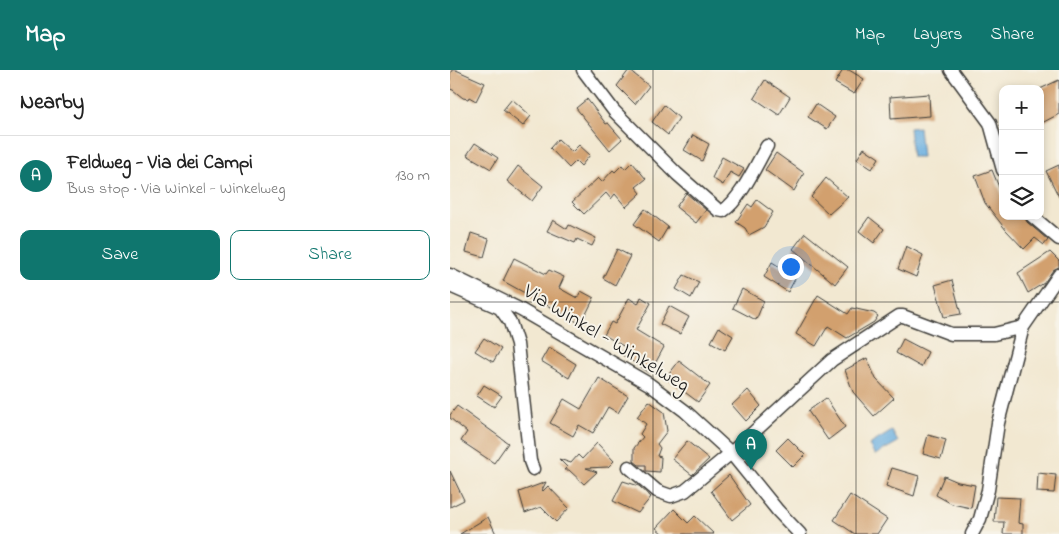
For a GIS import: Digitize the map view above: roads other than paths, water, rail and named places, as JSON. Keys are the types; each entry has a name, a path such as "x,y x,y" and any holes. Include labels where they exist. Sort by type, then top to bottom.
{"street":[{"path":"583,70 614,112 677,174 718,210 723,211 729,207 767,146"},
{"path":"951,70 990,123 999,156"},
{"path":"1037,220 1059,239"},
{"name":"Via Winkel - Winkelweg","path":"450,275 521,310 649,384 685,411 731,453 778,511 800,534"},
{"path":"972,534 980,519 988,490 998,423 1023,327 1059,275"},
{"path":"450,286 500,308 510,322 517,344 530,461 534,469"},
{"path":"629,467 657,491 672,496 685,490 731,453 832,360 899,316 951,334 994,334 1023,327"}],"water":[{"path":"919,127 922,157 912,157 909,128"},
{"path":"892,431 898,442 875,455 869,445"}],"place":[{"name":"Feldweg - Via dei Campi","path":"751,470"}]}
